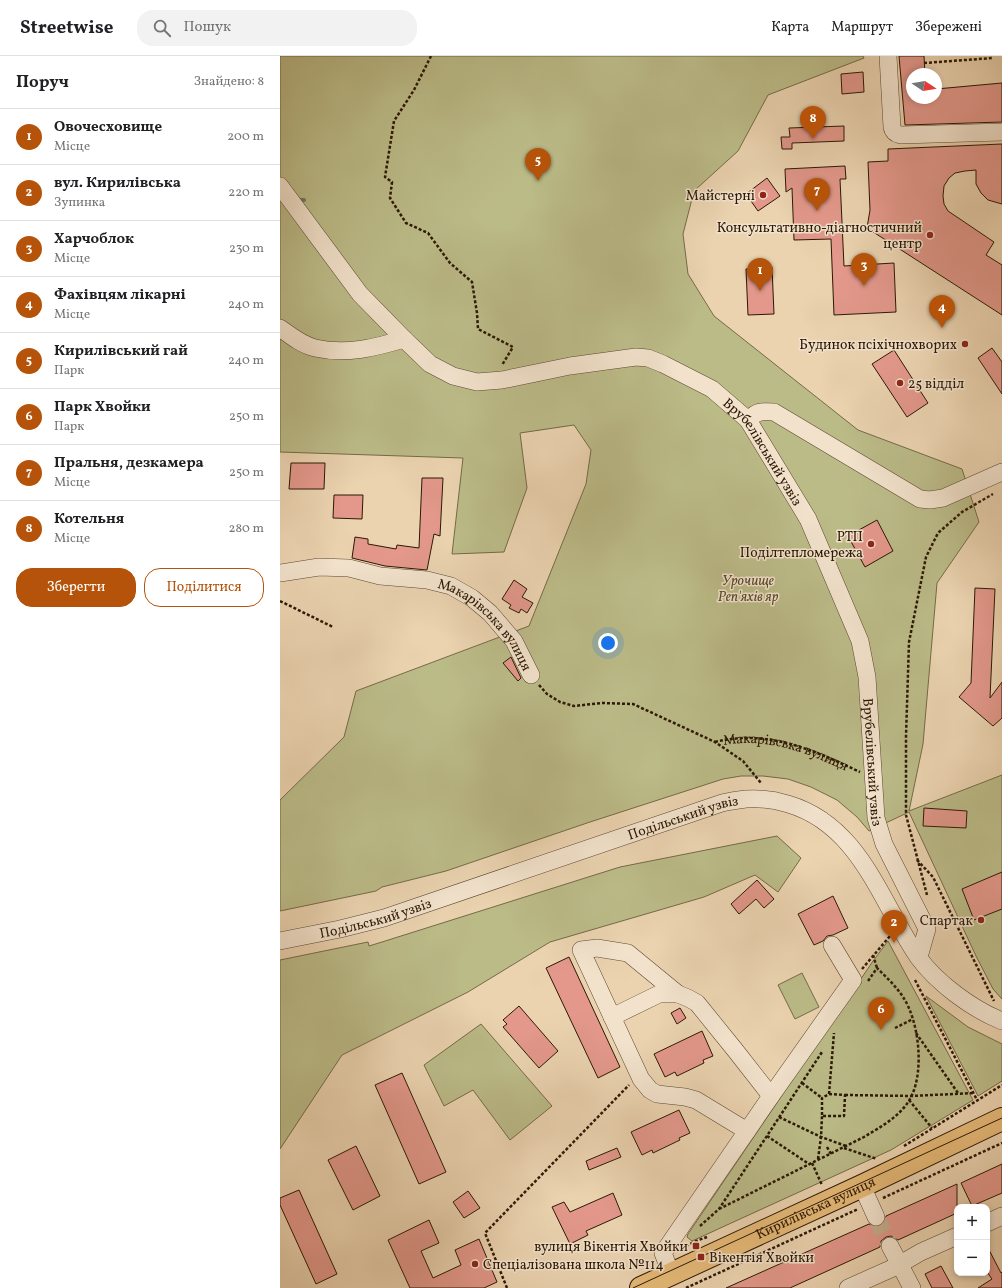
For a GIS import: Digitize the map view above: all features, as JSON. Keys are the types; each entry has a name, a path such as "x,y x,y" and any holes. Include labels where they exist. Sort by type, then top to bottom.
{"main road":[{"name":"Кирилівська вулиця","path":"641,1288 679,1281 869,1202 999,1128"}],"street":[{"path":"888,56 892,127 897,134 1002,132"},
{"name":"Врубелівський узвіз","path":"280,186 360,294 430,364 453,376 477,382 502,380 570,366 636,357 648,358 712,389 748,420 808,519 860,641 867,677 876,818 884,844 927,929 919,957"},
{"path":"280,328 297,340 314,348 341,352 370,349 404,339"},
{"path":"748,420 755,413 763,411 774,412 920,498 930,500 943,498 1002,472"},
{"name":"Макарівська вулиця","path":"281,571 320,567 349,568 380,576 426,580 451,586 472,598 490,613 514,641 531,675"},
{"name":"Подільський узвіз","path":"280,941 340,929 384,918 722,803 747,799 775,801 804,809 829,824 848,842 864,865 919,957 942,983 971,1005 999,1014"},
{"path":"679,1281 663,1253 853,980 832,945"},
{"path":"747,1131 696,1100 685,1097 657,1094 650,1090 639,1075 581,950 597,948 617,950 628,953 678,994 697,1003 736,1050 771,1096"},
{"path":"612,1017 659,994 678,994"},
{"path":"990,1222 1002,1216"},
{"path":"848,1288 954,1237"},
{"path":"890,1246 912,1288"}],"path":[{"path":"431,56 414,90 394,121 384,177 392,182 390,198 406,222 428,233 450,263 472,282 478,329 513,347 501,366 518,377"},
{"path":"924,63 992,58"},
{"path":"928,899 906,815 906,736 909,642 926,557 938,533 962,512 995,493"},
{"path":"280,601 334,627"},
{"name":"Макарівська вулиця","path":"531,675 547,694 560,702 574,706 602,703 633,704 715,742 730,738 763,739 787,742 815,751 874,778"},
{"path":"715,742 743,762 761,783"},
{"path":"917,859 933,877 999,1014"},
{"path":"719,1209 845,1147 882,1126 900,1112 912,1096 917,1076 919,1053 916,1032 904,999 892,982 877,968 873,955 887,939"},
{"path":"866,983 877,968"},
{"path":"915,980 977,1100"},
{"path":"895,1028 912,1019"},
{"path":"916,1032 958,1093"},
{"path":"829,1094 834,1033 830,1039"},
{"path":"698,1228 719,1209 822,1052"},
{"path":"507,1288 486,1233 639,1075"},
{"path":"802,1083 822,1098"},
{"path":"898,1149 1002,1085"},
{"path":"822,1098 829,1094 912,1096 973,1093"},
{"path":"822,1116 844,1116 845,1095"},
{"path":"818,1160 821,1137 822,1098"},
{"path":"909,1100 932,1128"},
{"path":"779,1117 821,1137 877,1159 871,1162"},
{"path":"679,1281 869,1202 999,1128"},
{"path":"767,1136 811,1163 822,1185"},
{"path":"828,1147 831,1154"},
{"path":"815,1188 828,1183"},
{"path":"683,1242 685,1247 707,1237"}],"green space":[{"name":"Урочище Реп'яхів яр","path":"280,56 863,56 864,58 768,95 738,151 694,191 683,234 688,274 714,316 858,430 962,469 979,522 937,583 923,744 909,811 1002,775 1002,999 993,989 976,956 909,812 869,831 857,817 837,800 811,787 788,779 763,776 741,776 723,779 446,871 382,887 376,891 280,911 280,800 344,737 356,691 529,626 586,484 591,450 574,425 520,433 527,488 504,552 452,554 463,458 280,452"},
{"path":"777,836 801,858 778,892 755,875 704,897 550,942 468,992 342,1055 280,1149 280,960 368,942 369,946 620,867"},
{"path":"888,941 973,1100 891,1150 692,1241 687,1237 688,1234"},
{"path":"802,973 819,1007 795,1019 778,985"},
{"path":"926,996 968,1027 1002,1044 1002,1081 978,1096"},
{"path":"481,1024 552,1106 510,1140 473,1090 444,1106 424,1065"}],"building":[{"path":"899,56 924,56 925,68 906,68 906,104 942,104 942,88 1002,83 1002,122 905,125"},
{"path":"863,72 864,92 842,94 841,74"},
{"path":"844,126 844,141 792,143 792,149 782,149 781,137 790,137 789,128"},
{"name":"Консультативно-діагностичний центр","path":"1002,144 1002,204 988,200 981,193 976,184 976,170 955,173 949,178 944,186 943,196 944,204 948,211 994,242 986,255 1002,265 1002,315 867,228 870,210 868,162 888,161 888,149"},
{"path":"845,166 846,179 840,179 844,266 894,263 896,312 834,315 831,239 794,240 792,188 786,192 785,169"},
{"name":"Майстерні","path":"767,178 780,196 758,211 746,194"},
{"path":"772,267 774,314 748,315 746,269"},
{"path":"992,348 1002,362 1002,394 978,358"},
{"name":"25 відділ","path":"894,350 928,403 907,417 872,364"},
{"path":"291,463 325,463 324,489 289,489"},
{"path":"422,478 443,478 440,536 434,534 427,570 385,566 352,558 355,537 368,539 368,544 396,549 397,545 419,548"},
{"path":"334,495 363,495 362,519 333,518"},
{"name":"РТП Поділтепломережа","path":"877,520 893,551 865,567 848,536"},
{"path":"514,580 527,589 522,597 533,603 527,613 521,609 519,613 509,608 511,605 502,599"},
{"path":"975,588 995,589 990,698 1002,682 1002,718 993,726 959,697 971,683"},
{"path":"511,657 521,678 518,681 503,663"},
{"path":"924,808 967,811 966,828 923,826"},
{"path":"1002,872 1002,909 974,920 962,889"},
{"path":"757,880 774,899 764,908 756,899 739,914 731,904"},
{"path":"833,896 848,928 833,935 827,936 823,941 814,945 798,914"},
{"path":"569,957 620,1067 598,1078 546,968"},
{"path":"519,1006 558,1051 539,1068 503,1027 507,1024 503,1020"},
{"path":"680,1008 686,1018 677,1024 671,1013"},
{"path":"702,1031 713,1056 703,1060 704,1063 677,1076 675,1072 665,1077 654,1054"},
{"path":"402,1073 446,1172 419,1184 375,1085"},
{"path":"679,1110 690,1133 679,1138 680,1140 653,1153 652,1150 642,1155 631,1132"},
{"path":"356,1146 380,1196 353,1210 328,1160"},
{"path":"617,1148 621,1157 589,1170 586,1161"},
{"path":"1002,1164 1002,1193 977,1204 971,1204 961,1183"},
{"path":"957,1184 957,1204 954,1204 954,1214 898,1240 891,1236 886,1237 881,1241 880,1247 790,1288 726,1288 869,1224 875,1227 880,1226 884,1222 886,1216"},
{"path":"299,1190 337,1274 316,1284 280,1205 280,1198"},
{"path":"468,1191 480,1208 464,1218 453,1202"},
{"path":"613,1193 622,1215 586,1231 588,1235 570,1244 552,1207 564,1202 570,1212"},
{"name":"Спеціалізована школа №114","path":"429,1220 439,1243 421,1251 433,1278 461,1265 455,1250 479,1239 497,1282 484,1288 410,1288 388,1240"},
{"path":"990,1252 1001,1273 1002,1272 1002,1288 978,1288 992,1279 990,1276"},
{"path":"941,1266 953,1288 932,1288 925,1274"}],"waterway":[{"path":"296,200 304,200"}],"tunnel":[{"path":"876,1217 890,1246"}],"tram line":[{"path":"633,1288 1002,1118"}],"place":[{"name":"Котельня","path":"813,139"},
{"name":"Кирилівський гай","path":"538,181"},
{"name":"Майстерні","path":"763,195"},
{"name":"Пральня, дезкамера","path":"817,211"},
{"name":"Консультативно-діагностичний центр","path":"930,235"},
{"name":"Харчоблок","path":"864,286"},
{"name":"Овочесховище","path":"760,291"},
{"name":"Фахівцям лікарні","path":"942,328"},
{"name":"Будинок псіхічнохворих","path":"965,344"},
{"name":"25 відділ","path":"900,383"},
{"name":"РТП Поділтепломережа","path":"871,544"},
{"name":"Спартак","path":"981,920"},
{"name":"вул. Кирилівська","path":"894,943"},
{"name":"Парк Хвойки","path":"881,1030"},
{"name":"вулиця Вікентія Хвойки","path":"696,1246"},
{"name":"Вікентія Хвойки","path":"701,1257"},
{"name":"Спеціалізована школа №114","path":"475,1264"}]}
